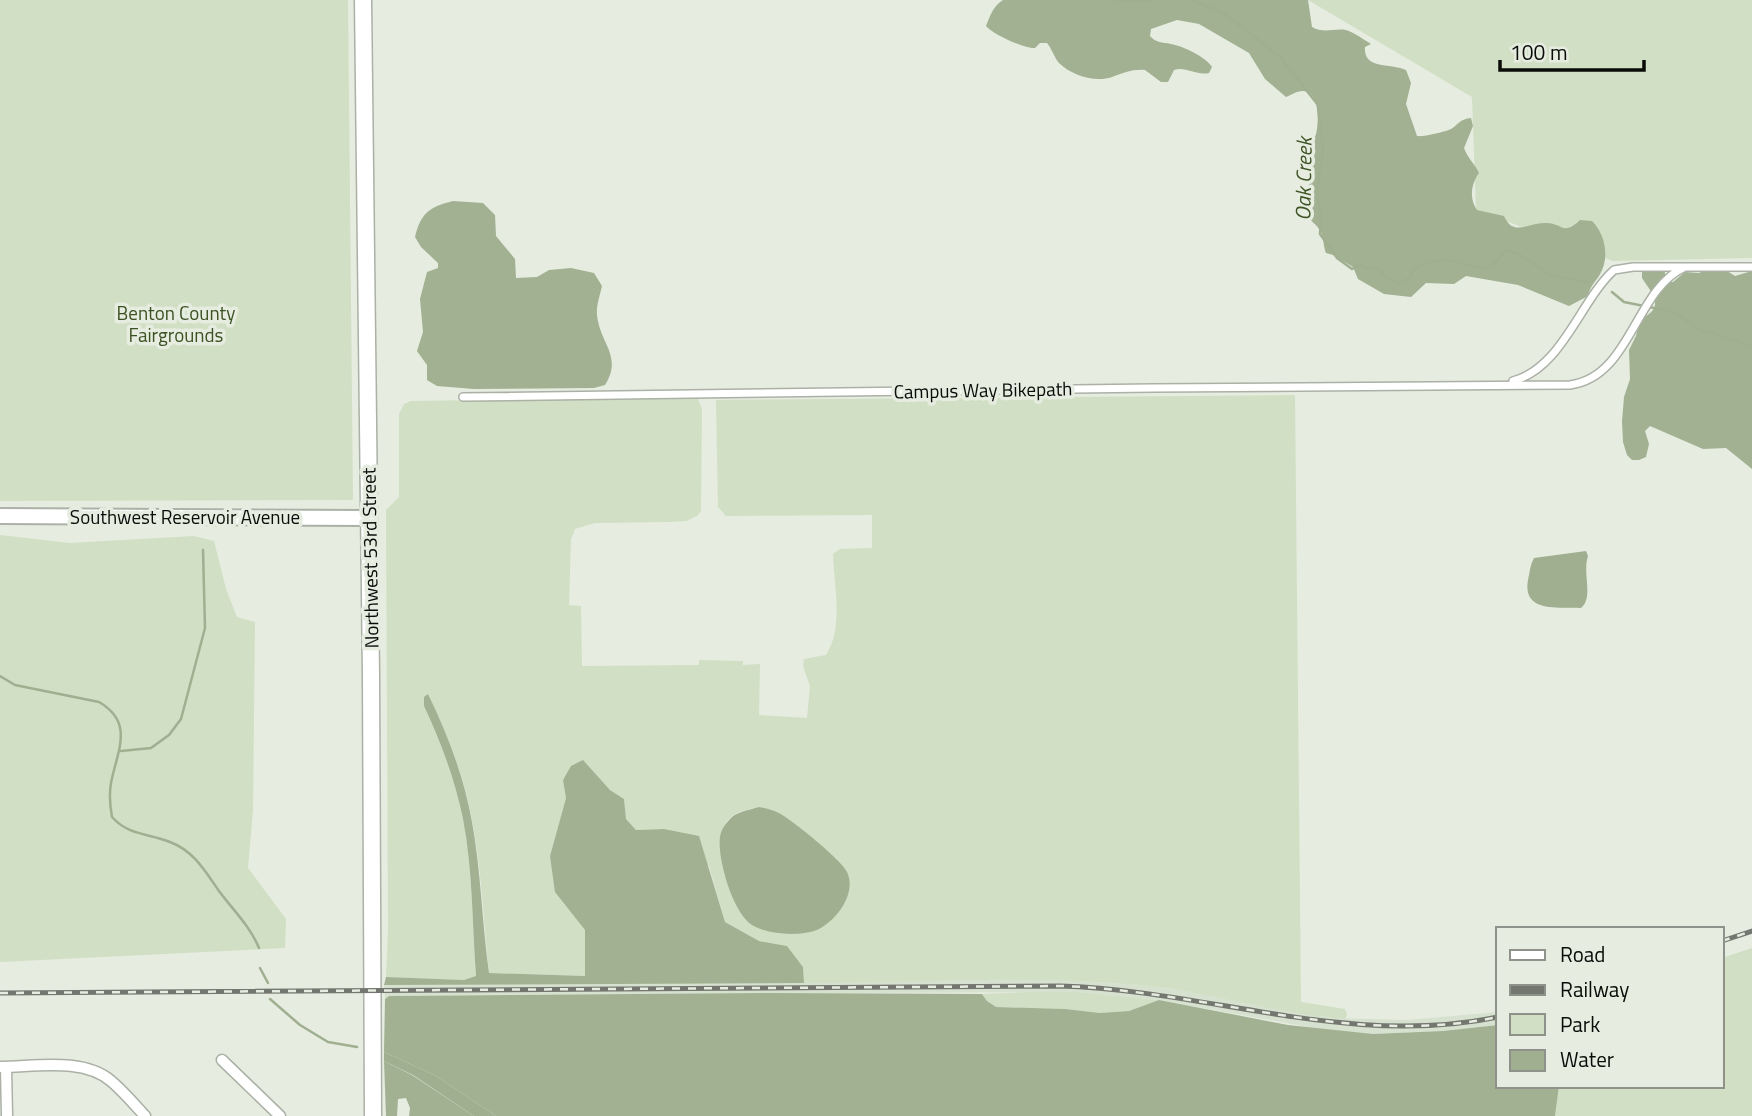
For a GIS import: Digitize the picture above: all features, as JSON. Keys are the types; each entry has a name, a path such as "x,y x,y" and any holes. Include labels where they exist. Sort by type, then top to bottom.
{"main road":[{"name":"Northwest 53rd Street","path":"363,0 373,1116"},
{"name":"Southwest Reservoir Avenue","path":"0,516 369,518"}],"street":[{"name":"Campus Way Bikepath","path":"1502,384 1526,376 1547,359 1567,337 1614,270 1633,267 1752,267"},
{"name":"Campus Way Bikepath","path":"463,397 1570,385 1592,380 1610,363 1655,295 1673,274 1685,267"},
{"path":"222,1060 281,1116"},
{"path":"6,1116 3,1067 67,1066 88,1069 110,1080 145,1116"}],"shaded area":[{"path":"1003,0 1308,0 1312,27 1349,31 1371,44 1365,47 1366,54 1373,63 1406,70 1411,83 1406,104 1417,136 1448,130 1471,118 1473,126 1464,148 1479,173 1472,192 1477,210 1504,216 1516,227 1550,223 1569,228 1580,220 1592,221 1601,233 1605,247 1605,262 1599,276 1588,296 1569,306 1518,285 1466,276 1454,284 1426,283 1411,297 1384,294 1358,279 1353,267 1326,253 1321,232 1307,213 1306,201 1311,176 1308,155 1318,122 1315,101 1308,92 1300,91 1286,97 1265,79 1249,53 1199,24 1177,20 1151,29 1150,36 1200,56 1212,67 1209,73 1174,70 1168,82 1161,82 1145,70 1105,79 1084,77 1059,63 1047,43 1030,48 989,29 986,26 990,15"},
{"path":"453,201 483,203 495,215 496,236 515,259 516,278 537,277 549,270 571,268 594,273 602,286 597,315 612,366 605,385 594,388 474,389 437,386 427,380 427,365 417,351 423,332 420,299 427,272 438,268 438,263 421,247 415,237 427,212"},
{"path":"1711,267 1724,269 1735,276 1752,271 1752,469 1726,448 1703,449 1650,426 1645,431 1649,444 1646,457 1632,460 1627,455 1623,442 1622,421 1624,397 1630,379 1629,350 1640,319 1648,315 1655,306 1653,296 1642,278 1642,272 1651,268 1664,269 1667,281 1673,282 1685,272 1699,273"},
{"path":"428,694 454,756 469,805 489,973 585,976 585,930 555,892 550,856 566,798 563,780 571,766 583,760 610,790 624,799 626,819 636,830 664,829 699,836 725,922 759,941 787,946 803,967 804,983 384,985 386,977 464,980 476,976 470,878 463,819 447,761 424,706 424,697"},
{"path":"1045,979 1143,985 1330,1018 1407,1020 1496,1012 1496,1025 1373,1034 1330,1031 1159,1000 1075,992 466,995 389,996 385,999 384,985"},
{"path":"982,994 996,1007 1100,1013 1129,1011 1159,1000 1288,1025 1373,1034 1496,1025 1496,1088 1559,1088 1555,1116 496,1116 436,1076 384,1052 385,999 389,996"},
{"path":"384,1061 412,1075 474,1116 409,1116 410,1108 406,1098 398,1099 397,1116 386,1116"}],"green space":[{"name":"Benton County Fairgrounds","path":"0,0 348,0 353,500 0,501"},
{"path":"1308,0 1752,0 1752,258 1613,261 1476,210 1472,97"},
{"path":"1295,395 1301,1002 1345,1009 1345,1019 1166,988 1098,982 1014,980 804,983 803,967 787,946 759,941 725,922 709,866 664,829 636,830 626,819 624,799 610,790 583,761 563,779 566,798 550,856 575,916 585,930 585,976 489,973 479,865 468,801 456,760 428,694 424,706 447,761 463,819 470,878 476,977 464,980 386,977 386,510 399,497 399,414 404,404 411,401 698,399 702,409 701,511 697,516 686,521 595,523 575,529 571,539 569,605 581,606 582,666 699,665 699,660 743,661 743,665 760,664 759,715 807,718 810,686 803,666 804,659 826,655 835,632 837,606 833,554 840,549 872,548 872,515 726,516 718,507 716,400","holes":["759,807 779,813 837,859 724,875 720,844 726,822 738,813"]},
{"path":"0,535 70,543 194,536 214,541 226,589 237,617 255,622 253,811 248,868 286,919 285,948 0,962"},
{"path":"1752,948 1752,1116 1555,1116 1559,1088 1724,1088 1724,957"},
{"path":"1075,992 1159,1000 1129,1011 1100,1013 995,1007 982,994"}],"water":[{"path":"1586,551 1587,598 1581,608 1544,606 1531,598 1528,580 1534,558"},
{"path":"759,807 779,813 794,823 827,850 847,872 849,888 844,905 819,929 795,934 776,933 759,928 745,919 733,898 721,858 721,834 733,817"},
{"path":"384,1052 436,1076 496,1116 474,1116 413,1075 384,1061"}],"waterway":[{"name":"Oak Creek","path":"1114,0 1155,0"},
{"name":"Oak Creek","path":"1191,0 1224,13 1281,58 1318,105 1323,152 1317,190 1320,234 1337,258 1352,269 1359,265 1369,269 1374,267 1386,278 1400,283 1410,277 1416,267 1433,261 1454,261 1484,268 1491,266 1506,250 1519,254 1550,275 1587,282"},
{"name":"Oak Creek","path":"1612,292 1624,302 1674,312 1701,331 1713,332 1752,346"},
{"path":"121,751 151,748 169,735 181,719 205,628 203,550"},
{"path":"0,676 15,685 99,702 110,710 117,719 121,738 110,787 112,817 125,828 170,842 192,856 246,925 259,948"},
{"path":"260,968 268,983"},
{"path":"270,999 300,1025 328,1042 357,1047"}],"railway":[{"path":"1724,940 1752,931"},
{"path":"0,993 1060,986 1115,990 1279,1015 1388,1026 1442,1025 1496,1017"}]}
